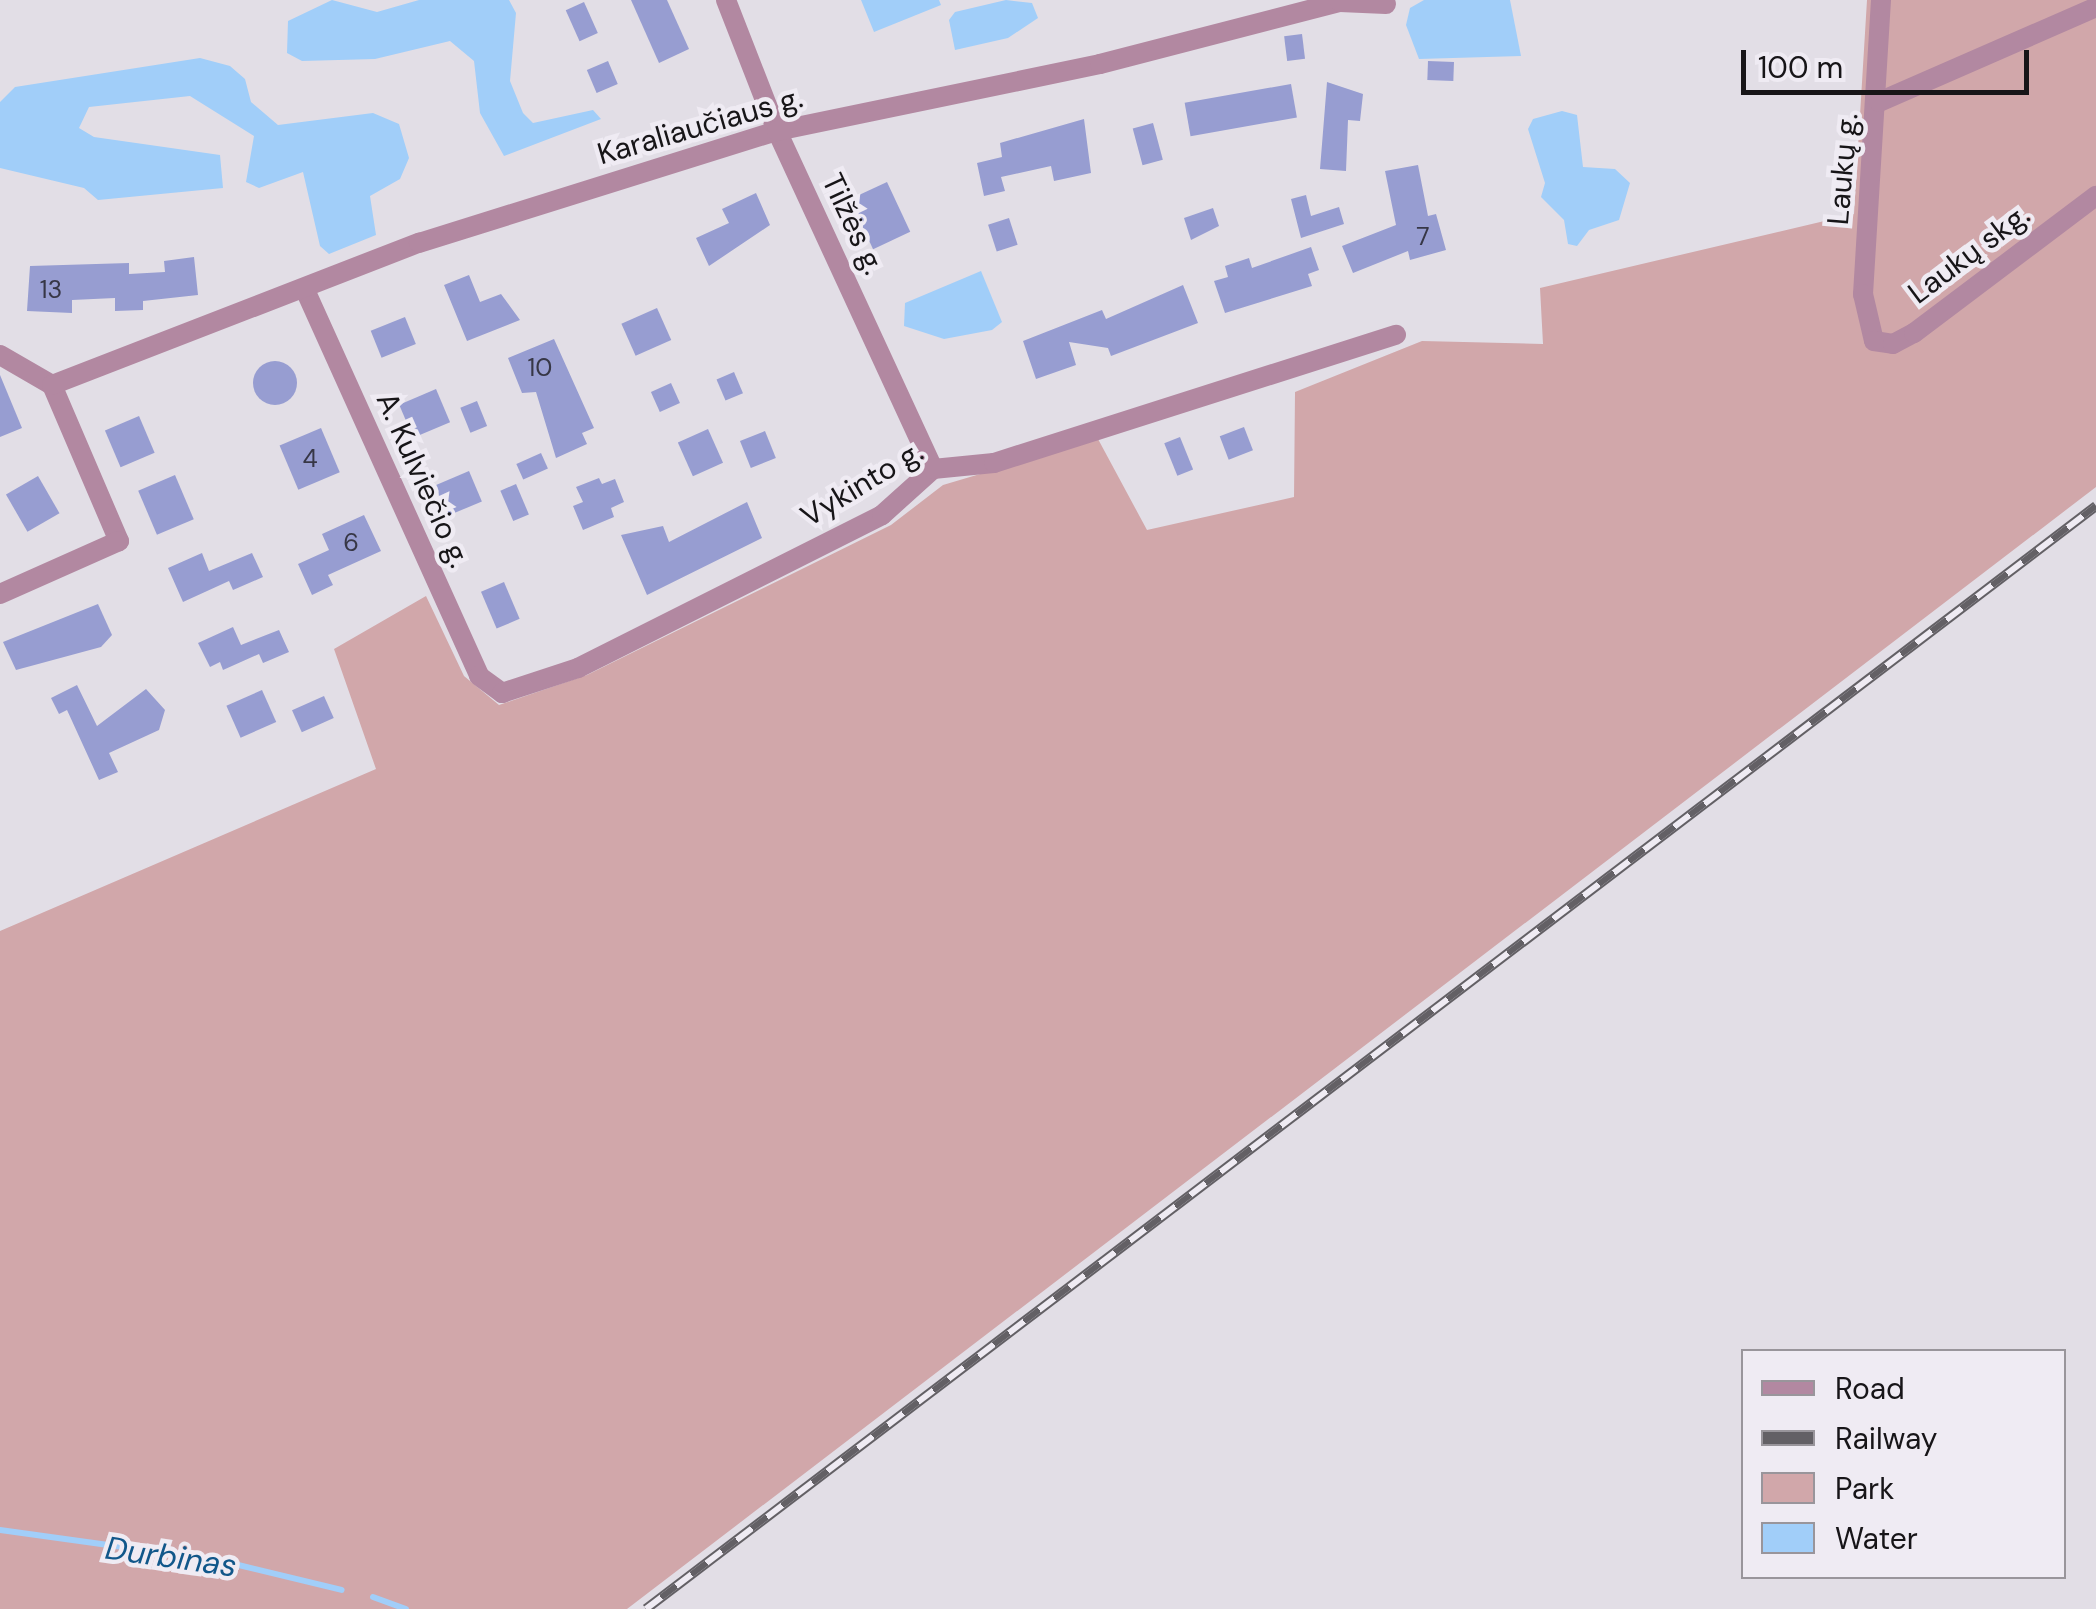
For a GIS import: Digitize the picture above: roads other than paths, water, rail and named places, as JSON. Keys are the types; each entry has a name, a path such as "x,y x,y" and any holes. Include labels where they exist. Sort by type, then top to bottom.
{"street":[{"name":"Tilžės g.","path":"726,0 777,131 933,470"},
{"name":"Laukų g.","path":"1874,340 1863,294 1879,102 1881,0"},
{"name":"Karaliaučiaus g.","path":"52,385 306,292 419,243 777,131 1100,64 1340,2 1386,4"},
{"path":"1879,102 2096,7"},
{"name":"Laukų skg.","path":"1874,340 1894,344 1914,333 2096,196"},
{"name":"A. Kulviečio g.","path":"306,292 479,676 492,688"},
{"name":"Vykinto g.","path":"492,688 502,693 578,668 882,515 933,470 994,462 1396,335"},
{"path":"0,355 52,385 120,541 0,594"}],"water":[{"path":"332,0 377,12 419,0 509,0 516,13 510,81 523,113 533,123 593,110 601,119 504,156 480,113 474,61 450,41 375,59 302,61 287,53 288,21"},
{"path":"861,0 939,0 941,5 874,32"},
{"path":"1006,0 1032,3 1038,18 1008,38 955,50 949,20 955,12"},
{"path":"1424,0 1510,0 1521,56 1419,59 1406,25 1410,8"},
{"path":"200,58 230,66 245,79 251,102 278,125 373,113 399,124 409,158 400,179 370,196 376,235 329,254 320,246 303,172 259,188 246,182 254,136 190,96 89,107 79,128 94,137 220,155 223,188 98,200 84,188 0,168 0,102 15,87"},
{"path":"1562,111 1577,115 1583,167 1615,169 1630,183 1619,220 1589,230 1577,246 1568,244 1564,220 1541,197 1545,183 1528,129 1533,119"},
{"path":"981,271 1002,322 992,330 944,339 904,326 905,303"}],"waterway":[{"name":"Durbinas","path":"0,1530 222,1561 342,1590"},
{"name":"Durbinas","path":"373,1597 406,1609"}],"railway":[{"path":"646,1609 2096,506"}]}
